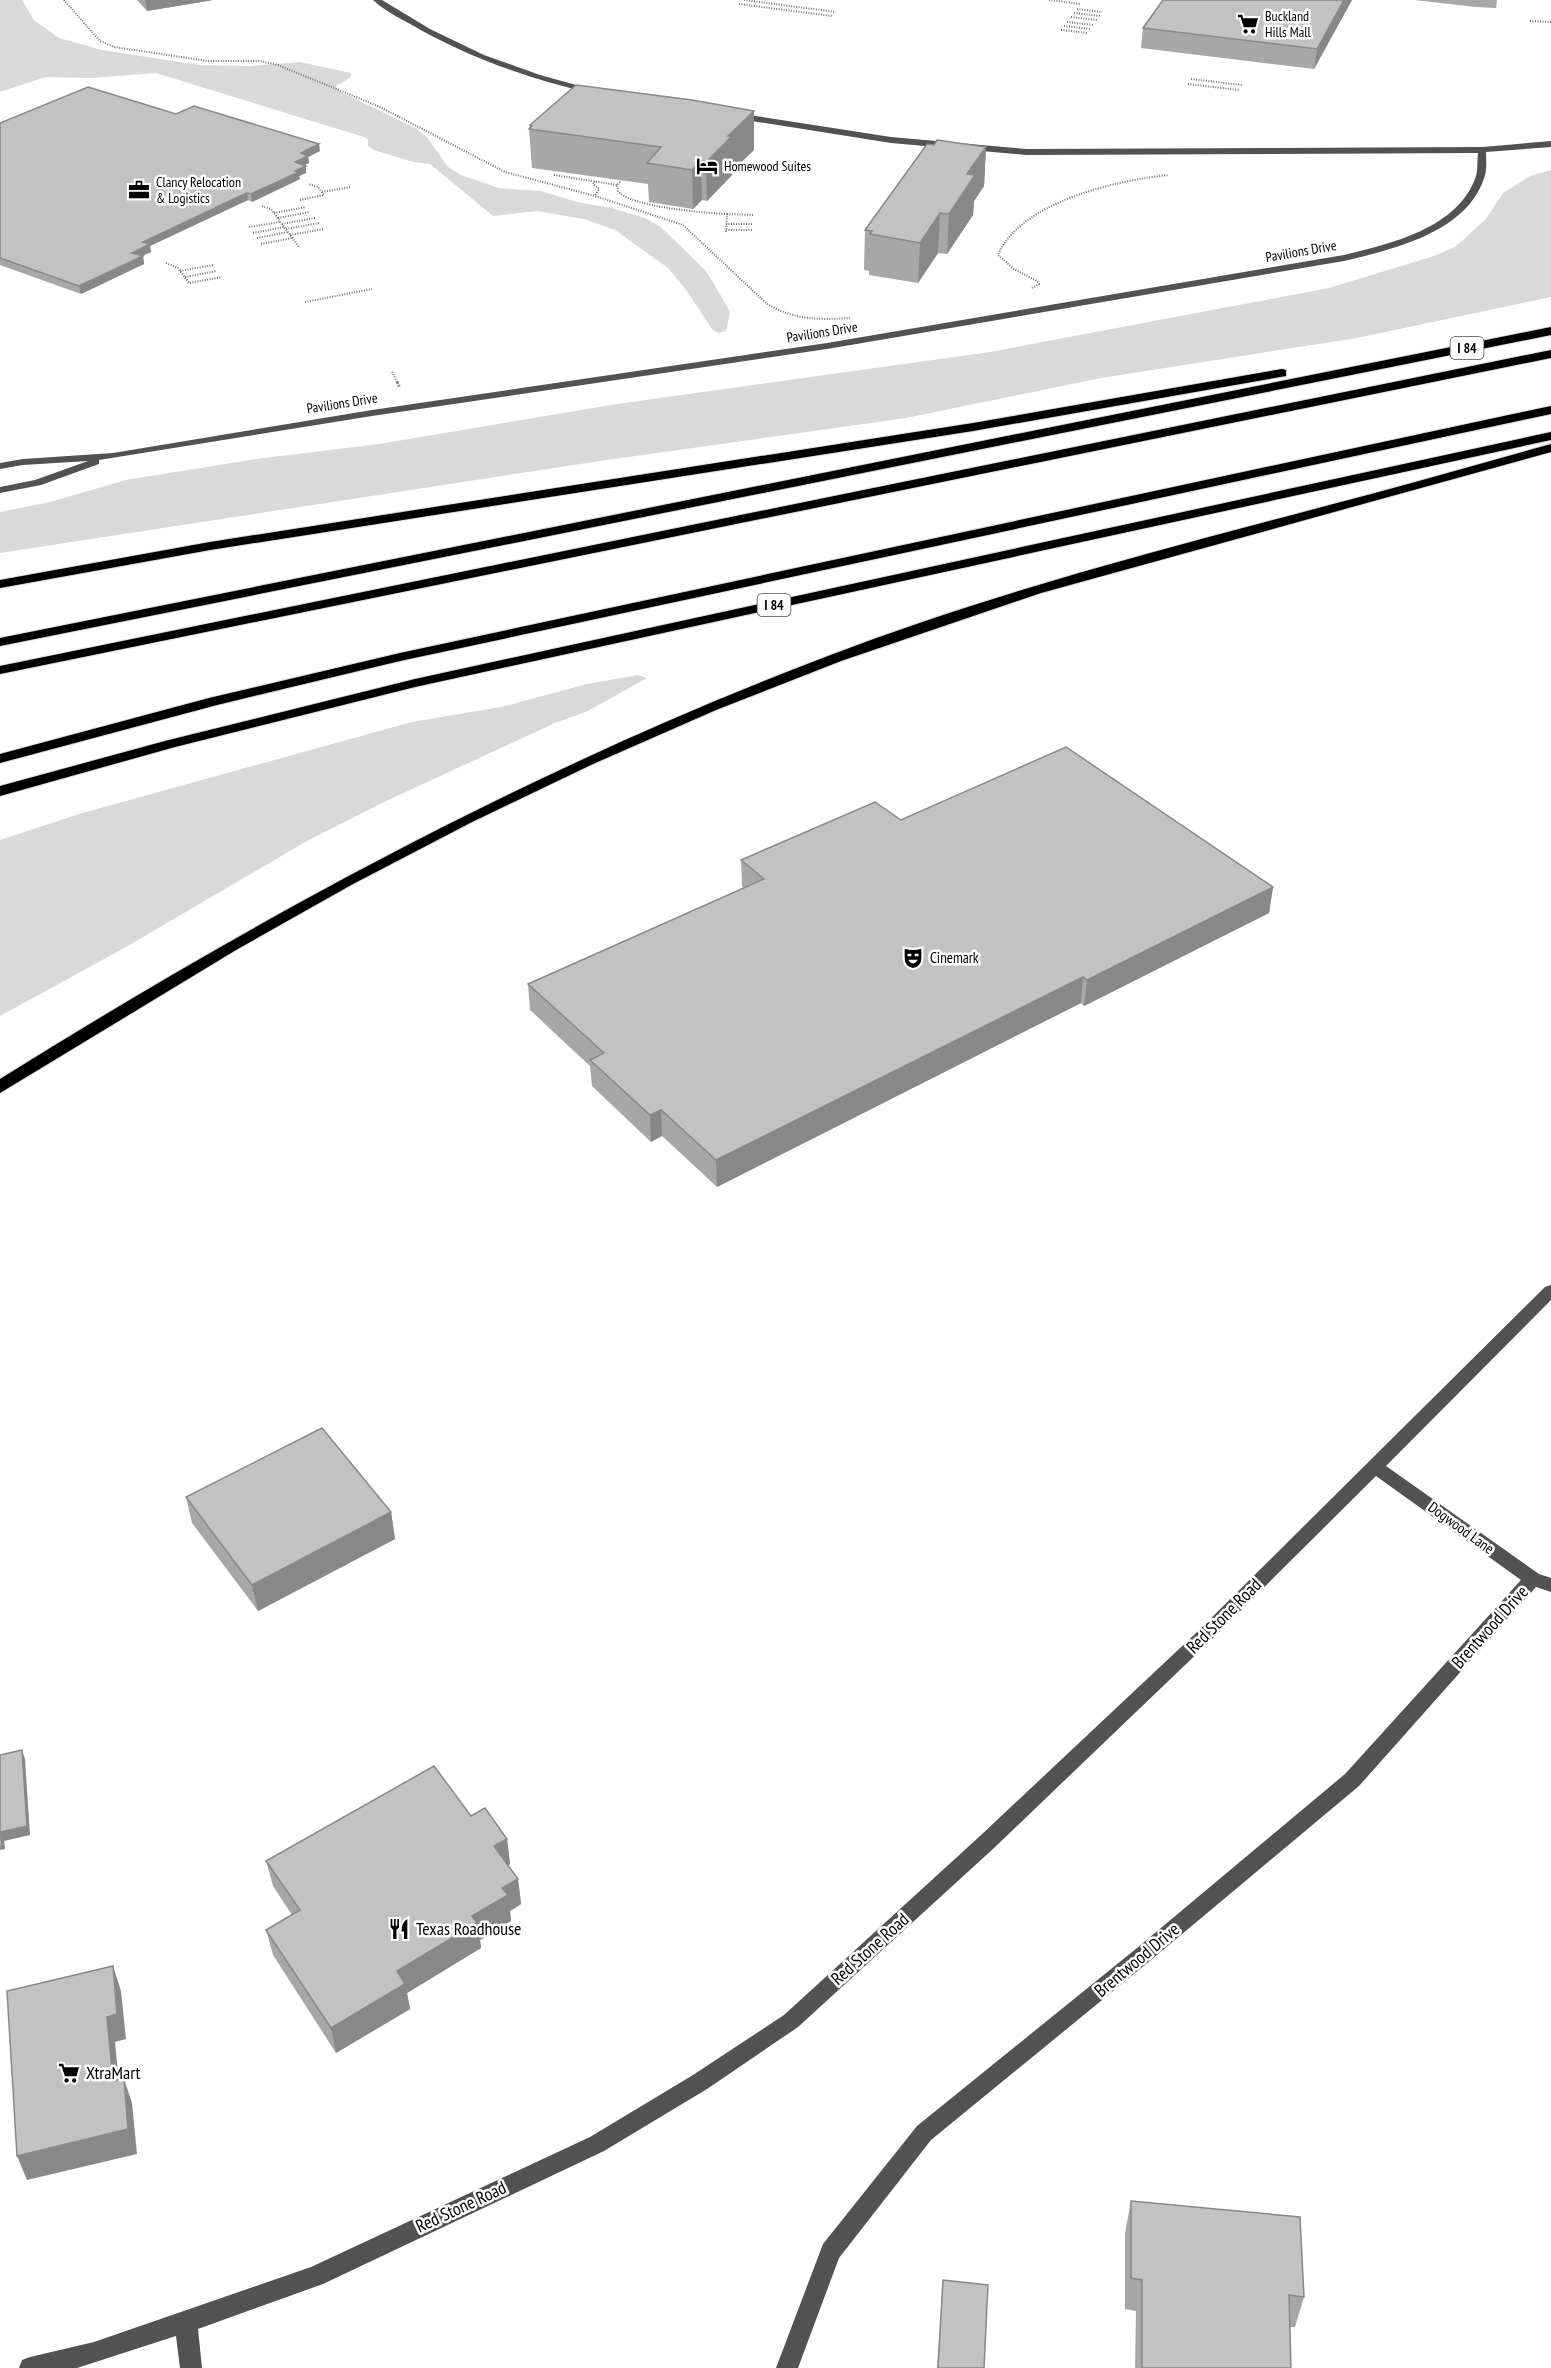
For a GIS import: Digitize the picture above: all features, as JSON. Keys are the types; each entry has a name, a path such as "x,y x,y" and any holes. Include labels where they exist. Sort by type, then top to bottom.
{"highway":[{"name":"I 84","path":"0,642 1551,331"},
{"path":"0,670 1551,354"},
{"path":"0,584 210,546 974,427 1246,379 1383,365"},
{"path":"0,759 214,701 400,657 1551,410"},
{"name":"I 84","path":"0,791 170,744 392,688 1551,435"},
{"path":"0,1087 213,955 348,879 544,781 711,707 896,636 1034,591 1551,448"}],"street":[{"path":"377,0 411,23 456,47 529,74 605,93"},
{"path":"722,114 891,140 1026,152 1482,150 1551,144"},
{"name":"Pavilions Drive","path":"0,466 23,462 113,456 361,415 871,340 1344,258 1406,240 1434,226 1458,210 1472,195 1480,180 1483,163 1482,150"},
{"name":"Pavilions Drive","path":"0,490 37,483 113,456"},
{"name":"Red Stone Road","path":"30,2368 94,2353 186,2323 315,2276 597,2144 700,2082 791,2020 987,1842 1184,1655 1551,1291"},
{"name":"Dogwood Lane","path":"1374,1466 1542,1582"},
{"name":"Brentwood Drive","path":"787,2368 831,2251 924,2133 1144,1954 1352,1780 1542,1582"},
{"path":"186,2323 191,2368"}],"path":[{"path":"64,0 104,43 123,49 208,61 260,61 278,65 380,107 505,172 595,196 683,225 768,304 783,314 808,320 854,318"},
{"path":"744,0 836,12"},
{"path":"1049,0 1080,4"},
{"path":"739,4 832,16"},
{"path":"1077,9 1102,12"},
{"path":"1074,13 1100,16"},
{"path":"1071,17 1097,20"},
{"path":"1067,21 1094,25"},
{"path":"1530,21 1551,21"},
{"path":"1064,26 1090,29"},
{"path":"1061,30 1088,33"},
{"path":"1191,79 1242,85"},
{"path":"1188,84 1239,90"},
{"path":"1028,289 1039,284 1014,269 998,255 1004,242 1011,235 1042,213 1089,190 1132,179 1174,174"},
{"path":"554,175 617,185"},
{"path":"595,182 593,184 599,189 595,196"},
{"path":"617,185 620,182"},
{"path":"300,200 324,195 318,187 309,184"},
{"path":"617,185 620,195 651,205 700,213 753,214"},
{"path":"322,192 351,187"},
{"path":"262,206 274,213 299,247"},
{"path":"274,213 306,207"},
{"path":"261,244 310,212"},
{"path":"727,214 726,232 752,230"},
{"path":"257,238 315,218"},
{"path":"253,233 319,223"},
{"path":"726,224 752,224"},
{"path":"249,227 324,229"},
{"path":"166,263 180,271 189,283 222,277"},
{"path":"180,271 213,265"},
{"path":"185,277 217,271"},
{"path":"305,302 372,289"},
{"path":"392,372 402,391"}],"shaded area":[{"path":"0,0 22,0 34,20 59,38 102,50 199,65 250,66 300,62 351,73 351,77 336,86 337,90 415,128 427,137 448,167 461,175 499,188 541,191 577,202 611,208 645,218 661,227 705,270 713,282 730,312 726,331 718,333 712,329 687,291 668,268 615,230 584,219 537,211 493,216 430,164 413,162 374,150 368,146 368,139 364,137 156,73 91,78 46,77 0,92"},
{"path":"1551,170 1551,297 1357,338 1101,378 906,418 600,461 0,553 0,512 50,502 126,480 256,459 379,444 617,404 990,352 1329,288 1434,256 1455,247 1486,219 1503,193 1530,176"},
{"path":"638,675 647,678 588,711 555,723 384,802 307,841 126,947 0,1016 0,840 79,814 412,722 501,707 587,684"}],"building":[{"name":"Buckland Hills Mall","path":"1163,0 1344,0 1317,49 1143,28"},
{"path":"576,85 692,100 754,111 706,162 701,161 692,170 647,163 661,147 529,129 532,126 530,125"},
{"name":"Clancy Relocation & Logistics","path":"88,87 176,114 194,106 319,144 301,153 308,156 295,162 306,166 295,171 299,172 251,194 247,193 143,242 150,244 132,253 143,256 79,286 0,258 0,123"},
{"path":"937,140 986,147 967,174 975,175 949,214 940,213 920,243 870,234 872,231 865,230 927,144 934,145"},
{"name":"Cinemark","path":"1066,747 1273,887 1087,980 1083,977 716,1160 661,1110 650,1115 590,1060 604,1053 528,984 764,879 741,860 875,802 901,820"},
{"path":"322,1428 391,1512 252,1585 186,1497"},
{"path":"22,1750 27,1826 1,1832 2,1840 0,1840 0,1755"},
{"name":"Texas Roadhouse","path":"434,1766 471,1816 485,1808 507,1839 494,1846 518,1879 502,1888 508,1895 472,1916 477,1923 397,1971 405,1984 331,2028 266,1930 300,1910 266,1861"},
{"name":"XtraMart","path":"113,1966 117,2014 107,2017 113,2081 124,2079 128,2129 17,2156 7,1991"},
{"path":"1131,2201 1300,2217 1304,2297 1289,2295 1291,2368 1142,2368 1142,2280 1131,2278"},
{"path":"943,2280 988,2285 984,2368 938,2368"}],"place":[{"name":"Buckland Hills Mall","path":"1248,24"},
{"name":"Homewood Suites","path":"707,166"},
{"name":"Clancy Relocation & Logistics","path":"139,190"},
{"name":"Cinemark","path":"913,958"},
{"name":"Texas Roadhouse","path":"399,1929"},
{"name":"XtraMart","path":"69,2073"}]}
